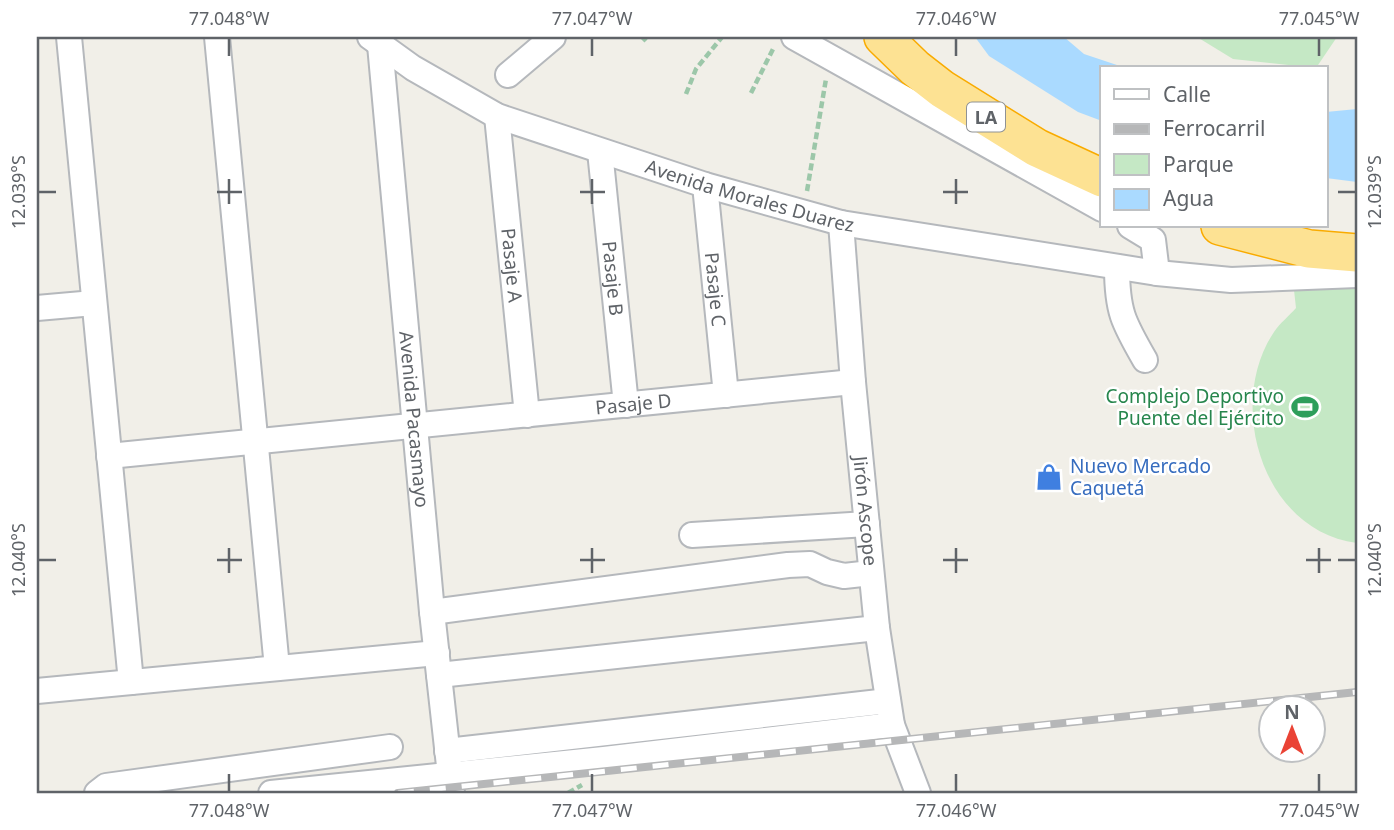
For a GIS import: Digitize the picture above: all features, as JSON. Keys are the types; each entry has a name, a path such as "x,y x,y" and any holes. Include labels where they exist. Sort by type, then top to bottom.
{"highway":[{"name":"LA","path":"883,37 942,89 1037,148 1100,177"},
{"path":"1228,228 1309,249 1357,253"}],"street":[{"path":"69,37 131,682"},
{"path":"217,37 277,668"},
{"path":"508,75 553,37"},
{"path":"794,37 1100,208"},
{"name":"Avenida Morales Duarez","path":"375,41 448,89 497,116 705,185 841,222 1157,273 1231,280 1357,275"},
{"name":"Avenida Pacasmayo","path":"375,41 450,773"},
{"name":"Pasaje A","path":"497,116 527,415"},
{"name":"Pasaje B","path":"600,151 626,405"},
{"name":"Pasaje C","path":"705,185 726,395"},
{"name":"Jirón Ascope","path":"841,222 853,382 877,628 892,725 918,793"},
{"path":"1133,228 1153,240 1157,273"},
{"path":"1118,267 1117,298 1120,313 1145,360"},
{"path":"37,308 94,303"},
{"name":"Pasaje D","path":"109,456 853,382"},
{"path":"692,535 867,524"},
{"path":"432,612 788,565 810,564 844,576 871,573"},
{"path":"37,691 277,668 438,664 877,628"},
{"path":"450,773 888,701"},
{"path":"271,793 892,725"},
{"path":"97,793 106,786 390,747"}],"path":[{"path":"686,94 696,69 722,37"},
{"path":"751,93 779,37"},
{"path":"808,187 831,58"}],"green space":[{"path":"1197,37 1337,37 1317,66 1233,59"},
{"name":"Complejo Deportivo Puente del Ejército","path":"1357,285 1357,543 1324,533 1297,515 1277,490 1262,460 1254,428 1253,394 1260,362 1274,332 1296,308 1294,290"}],"water":[{"path":"975,37 1064,37 1084,54 1120,66 1100,66 1100,120 1078,112 989,56"},
{"path":"1357,109 1357,182 1328,178 1328,112"}],"railway":[{"path":"398,793 1357,692"}],"place":[{"name":"Complejo Deportivo Puente del Ejército","path":"1305,407"},
{"name":"Nuevo Mercado Caquetá","path":"1049,477"}]}
